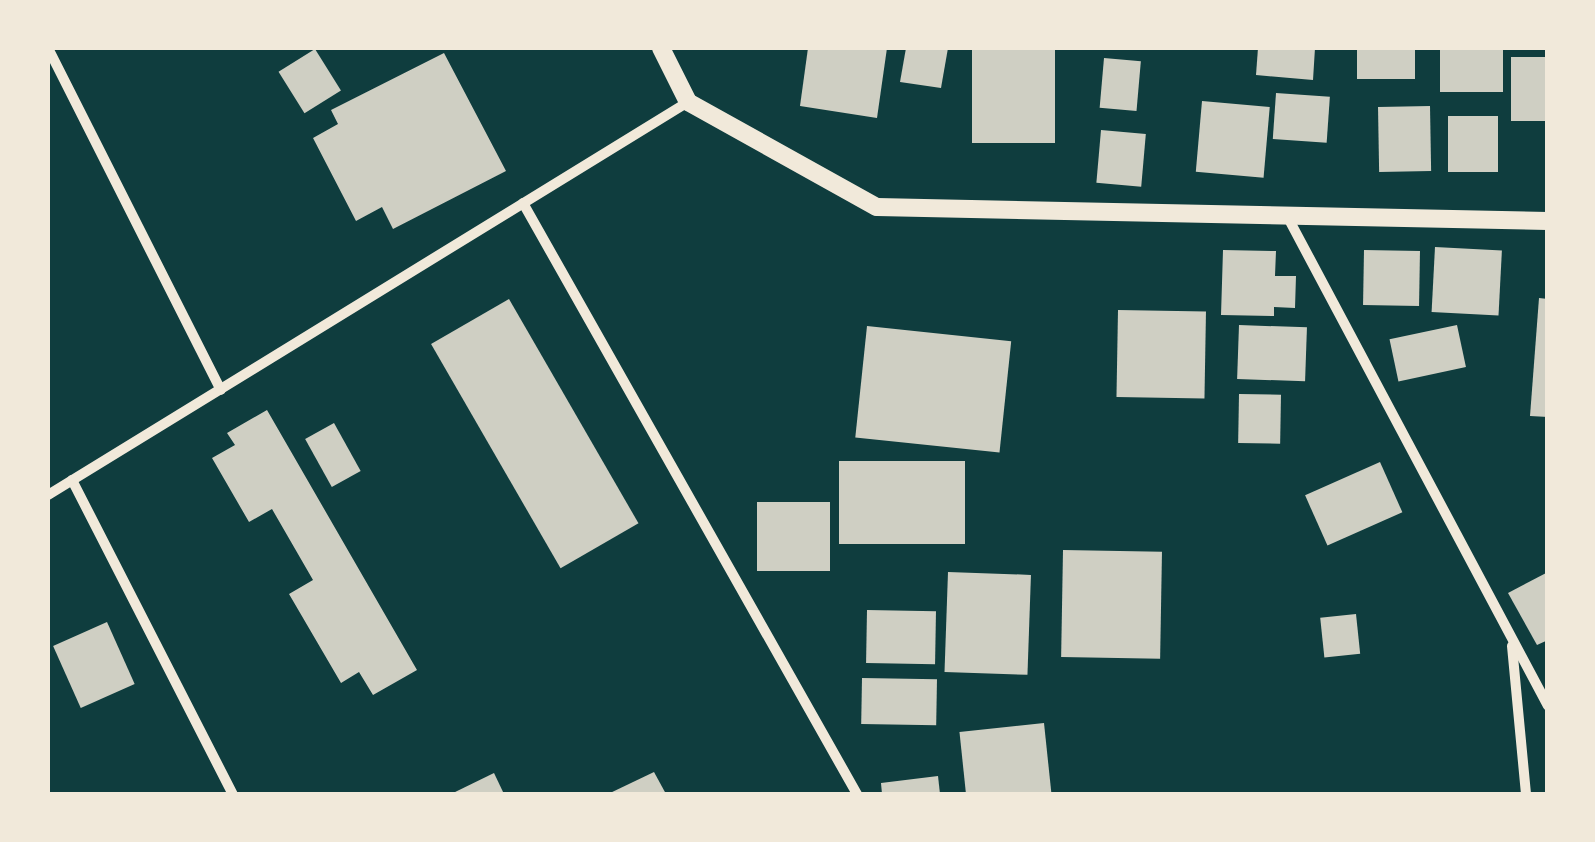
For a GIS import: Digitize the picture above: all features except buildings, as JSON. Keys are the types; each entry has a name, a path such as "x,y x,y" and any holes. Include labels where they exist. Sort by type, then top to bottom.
{"street":[{"path":"48,48 222,390"},
{"path":"661,48 688,102 877,207 1548,221"},
{"path":"48,495 688,102"},
{"path":"524,203 856,794"},
{"path":"1286,213 1548,706"},
{"path":"72,480 234,794"},
{"path":"1511,640 1526,794"}]}
